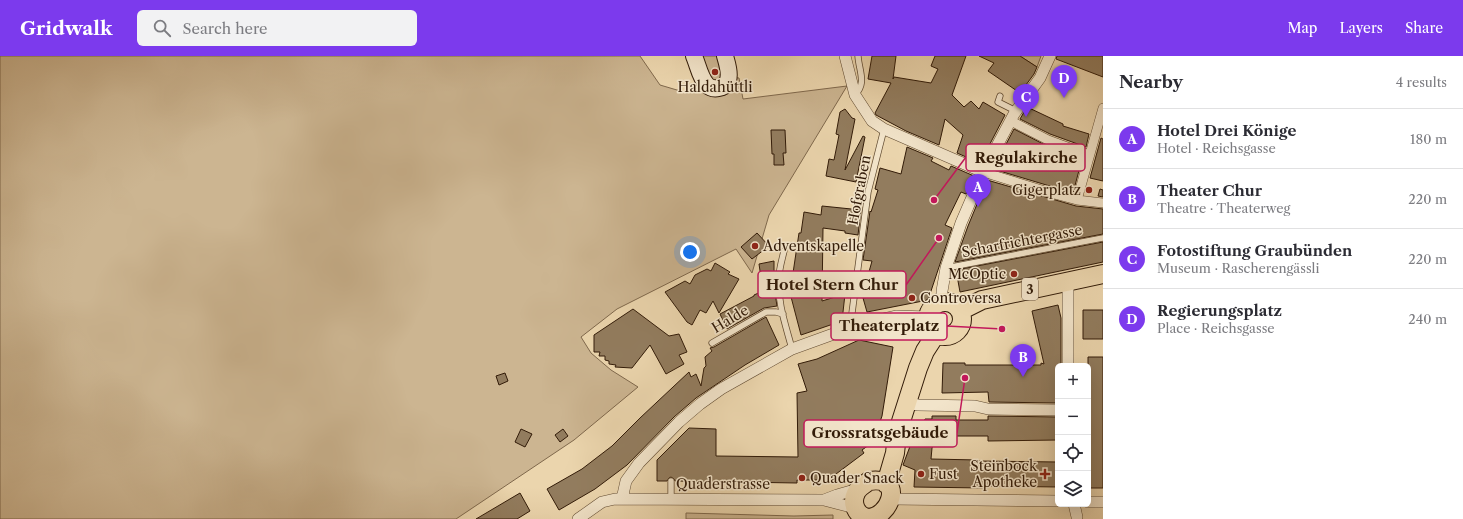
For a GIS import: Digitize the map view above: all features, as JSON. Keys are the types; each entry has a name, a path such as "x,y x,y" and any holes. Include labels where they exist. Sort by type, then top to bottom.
{"main road":[{"path":"694,56 704,81 714,89 723,87 728,81 728,68 725,56"},
{"name":"3","path":"960,311 982,300 1103,274"},
{"path":"942,302 950,303 960,311 962,320 958,329 950,335 945,336 936,334 929,326 928,317 933,308 942,302"},
{"path":"876,488 854,499 863,515 877,516 890,506 876,488 880,462 885,449 897,434 925,351 936,334"}],"street":[{"path":"846,56 855,95 872,121 884,129 984,172 1077,200 1103,203"},
{"path":"942,302 942,291 946,268 961,223 984,172 1016,111 1040,78 1050,56"},
{"path":"1077,200 1100,124 1103,108"},
{"path":"1011,121 1048,140 1090,155"},
{"path":"1068,281 1068,363"},
{"path":"622,499 624,488 632,472 679,422 721,389 792,349 850,328 896,316 928,317"},
{"path":"907,403 918,405 975,406 988,409 1055,410"},
{"name":"Quaderstrasse","path":"824,500 838,494 876,488 1055,501"},
{"name":"Quaderstrasse","path":"578,519 602,502 614,499 824,500 863,515"},
{"path":"1091,502 1103,502"},
{"path":"1075,507 1077,517"}],"lane":[{"path":"855,95 862,82 858,56"},
{"path":"1000,96 998,102 1016,111"},
{"name":"Hofgraben","path":"850,328 868,192 884,129"},
{"name":"Scharfrichtergasse","path":"946,268 1103,238"},
{"path":"784,251 779,280 783,314 792,349"},
{"name":"Halde","path":"712,343 766,312 783,314"},
{"path":"671,481 671,499"}],"shaded area":[{"path":"0,56 640,56 660,85 687,93 706,84 694,56 725,56 729,77 739,78 743,99 847,86 769,215 752,273 736,249 617,309 581,337 591,353 611,370 638,387 574,440 456,519 0,519"},
{"path":"1020,56 1041,56 1037,67"},
{"path":"686,513 794,516 833,515 833,519 686,519"}],"building":[{"path":"872,56 896,56 893,79 894,77 931,83 938,69 931,66 935,56 966,56 952,95 964,107 971,101 979,109 983,102 1005,115 980,163 957,153 963,135 945,119 939,145 906,131 876,115 875,113 891,83 868,79"},
{"path":"979,56 1020,56 1037,67 1034,74 1020,93 988,71 994,63"},
{"path":"1057,56 1103,56 1103,77 1056,59"},
{"path":"1027,107 1063,124 1063,126 1089,134 1086,147 1050,134 1020,119"},
{"path":"845,109 852,118 855,119 845,170 863,136 865,137 856,182 826,176 829,159 834,160 839,135 836,134 840,112"},
{"path":"1014,129 1049,147 1046,158 1063,162 1066,153 1082,159 1073,193 993,169"},
{"path":"771,130 785,130 786,153 783,153 784,165 774,165"},
{"path":"1101,138 1103,139 1103,181 1090,178"},
{"path":"907,147 933,158 931,161 949,170 951,166 974,176 966,194 961,192 945,225 952,228 928,300 867,312 863,298 870,297 874,282 867,279 872,261 863,260 870,211 871,212 878,190 875,189 880,168 901,174"},
{"path":"987,180 1076,206 1103,209 1103,234 955,262"},
{"path":"1100,189 1103,190 1103,197 1098,196"},
{"path":"822,206 861,210 858,235 845,233 845,231 823,228 822,301 845,294 842,321 801,335 790,293 799,233 801,233 804,212 821,215"},
{"name":"Adventskapelle","path":"757,233 769,246 752,259 741,247"},
{"path":"1103,242 1103,262 960,292 956,270"},
{"path":"774,261 774,287 777,306 764,308 727,329 720,314 763,291 759,264"},
{"path":"715,263 730,272 728,274 739,279 719,313 713,301 706,313 700,310 692,325 687,322 665,292 685,281 690,284 695,275 707,269 711,271"},
{"path":"1058,305 1061,318 1061,363 1055,363 1055,403 989,402 988,392 942,393 943,363 965,363 965,365 1044,364 1032,311"},
{"path":"633,309 669,336 679,334 687,352 679,355 684,364 666,374 650,345 632,368 615,367 616,365 609,364 609,361 605,360 605,356 599,356 600,352 594,352 594,335"},
{"path":"1083,310 1103,310 1103,339 1083,339"},
{"path":"766,317 779,345 745,365 696,398 674,417 627,465 595,489 559,510 547,489 582,469 612,446 689,372 691,377 696,374 701,386 704,368 706,366 705,357 712,351 710,348"},
{"path":"859,340 893,347 882,416 873,442 862,450 864,453 832,477 829,474 820,480 797,480 797,483 675,481 671,477 667,481 657,481 657,460 689,428 716,429 716,456 798,457 797,393 807,391 798,364 817,359"},
{"path":"1088,357 1103,357 1103,488 1091,488 1091,363 1088,363"},
{"path":"505,373 508,381 499,385 496,376"},
{"path":"932,416 956,416 956,420 988,420 988,416 1055,417 1055,440 988,441 988,436 936,436 932,448 931,459 1055,462 1055,487 914,487 915,470 903,465 912,441 916,442 925,419 932,419"},
{"path":"521,429 532,434 525,447 515,442"},
{"path":"563,429 568,436 560,442 555,435"},
{"path":"520,493 530,511 517,519 476,519"}],"place":[{"name":"Haldahüttli","path":"715,72"},
{"name":"Regierungsplatz","path":"1064,98"},
{"name":"Fotostiftung Graubünden","path":"1026,117"},
{"name":"Gigerplatz","path":"1089,190"},
{"name":"Regulakirche","path":"934,200"},
{"name":"Hotel Drei Könige","path":"978,207"},
{"name":"Hotel Stern Chur","path":"939,238"},
{"name":"Adventskapelle","path":"755,246"},
{"name":"McOptic","path":"1014,274"},
{"name":"Controversa","path":"912,298"},
{"name":"Theaterplatz","path":"1002,329"},
{"name":"Theater Chur","path":"1023,377"},
{"name":"Grossratsgebäude","path":"965,378"},
{"name":"Fust","path":"921,474"},
{"name":"Steinbock Apotheke","path":"1045,474"},
{"name":"Quader Snack","path":"802,478"}]}
